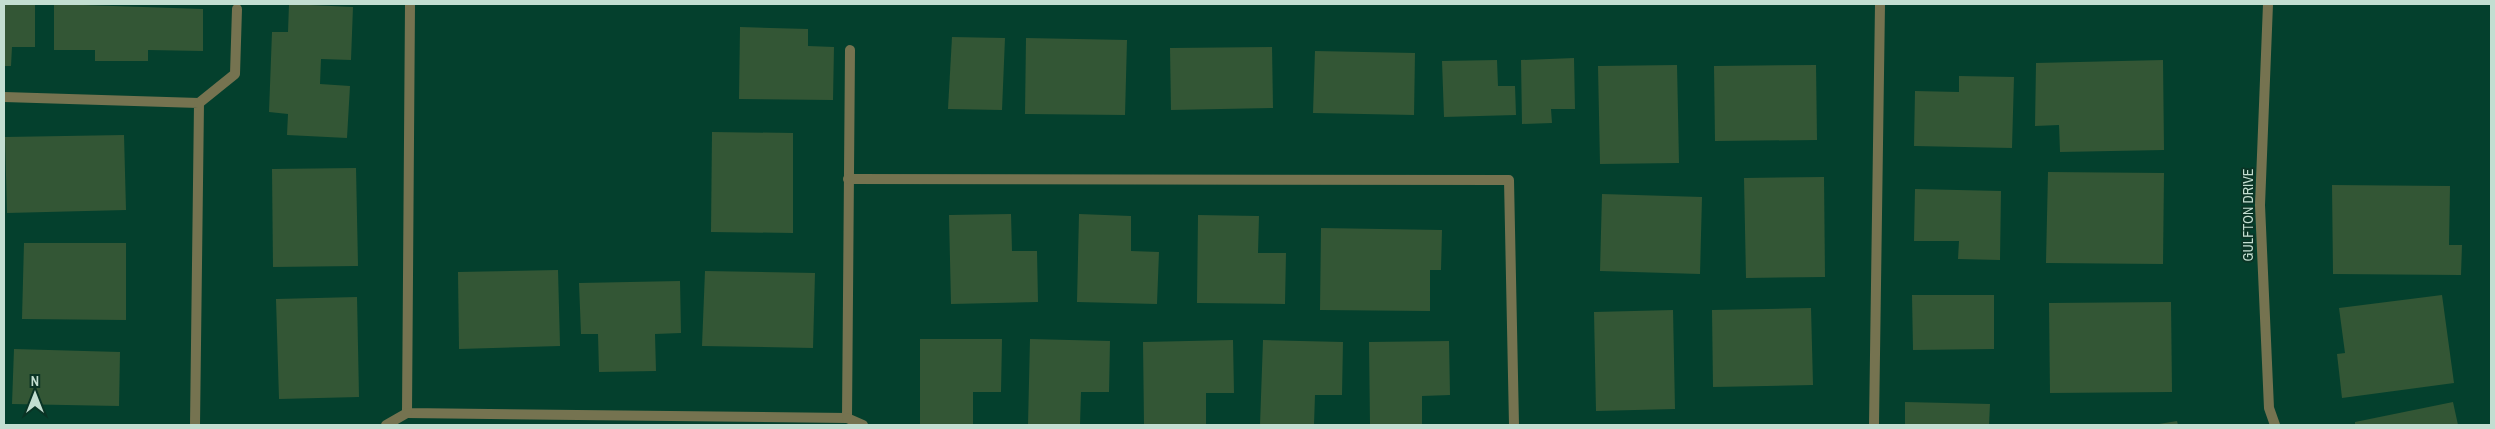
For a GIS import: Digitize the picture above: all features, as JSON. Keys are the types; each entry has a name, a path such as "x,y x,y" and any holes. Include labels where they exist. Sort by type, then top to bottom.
{"street":[{"path":"407,413 410,4"},
{"path":"1874,425 1880,4"},
{"name":"GULFTON DRIVE","path":"2268,4 2260,205 2269,408 2274,425"},
{"path":"4,97 199,103 235,74 238,9"},
{"path":"847,418 850,50"},
{"path":"195,425 199,103"},
{"path":"848,179 1509,180 1514,425"},
{"path":"386,425 407,413 847,418 863,425"}],"building":[{"path":"4,4 35,4 35,47 12,47 11,66 4,66"},
{"path":"54,4 203,9 203,51 148,50 148,61 95,61 95,50 54,50"},
{"path":"289,4 353,7 351,60 321,59 320,84 350,86 347,138 287,135 288,114 269,112 272,32 288,32"},
{"path":"740,27 808,29 808,46 834,47 833,100 739,99"},
{"path":"952,37 1005,38 1002,110 948,109"},
{"path":"1026,38 1127,40 1125,115 1025,114"},
{"path":"1272,47 1273,108 1171,110 1170,48"},
{"path":"1315,51 1415,53 1414,115 1313,113"},
{"path":"1574,58 1575,109 1551,109 1552,123 1522,124 1521,60"},
{"path":"1497,60 1498,86 1515,86 1516,115 1444,117 1442,61"},
{"path":"2163,60 2164,150 2060,152 2059,125 2035,126 2036,63"},
{"path":"1677,65 1679,163 1600,164 1598,66"},
{"path":"1816,65 1817,140 1715,141 1714,66"},
{"path":"1959,76 2014,77 2012,148 1914,146 1915,91 1959,92"},
{"path":"712,132 793,133 793,233 711,232"},
{"path":"124,135 126,210 7,213 5,137"},
{"path":"356,168 358,266 273,267 272,169"},
{"path":"2048,172 2164,173 2163,264 2046,263"},
{"path":"1824,177 1825,277 1746,278 1744,178"},
{"path":"2332,185 2450,186 2449,245 2462,245 2461,275 2333,274"},
{"path":"1915,189 2001,191 2000,260 1958,259 1959,241 1914,241"},
{"path":"1602,194 1702,197 1700,274 1600,271"},
{"path":"1011,214 1012,251 1037,251 1038,302 951,304 949,215"},
{"path":"1079,214 1131,216 1131,251 1159,252 1157,304 1077,302"},
{"path":"1198,215 1259,216 1258,253 1286,253 1285,304 1197,303"},
{"path":"1321,228 1442,230 1441,270 1430,270 1430,311 1320,310"},
{"path":"24,243 126,243 126,320 22,319"},
{"path":"558,270 560,346 459,349 458,272"},
{"path":"705,271 815,273 813,348 702,346"},
{"path":"680,281 681,333 655,334 656,371 599,372 598,334 581,334 579,283"},
{"path":"1912,295 1994,295 1994,349 1913,350"},
{"path":"2442,295 2454,383 2342,398 2337,354 2345,353 2339,308"},
{"path":"357,297 359,397 279,399 276,299"},
{"path":"2171,302 2172,392 2050,393 2049,303"},
{"path":"1811,308 1813,385 1713,387 1712,310"},
{"path":"1673,310 1675,409 1596,411 1594,312"},
{"path":"920,339 1002,339 1001,392 973,392 973,425 920,425"},
{"path":"1030,339 1110,341 1109,392 1081,392 1080,425 1028,425"},
{"path":"1233,340 1234,393 1206,393 1206,425 1144,425 1143,342"},
{"path":"1263,340 1343,342 1342,395 1315,395 1314,425 1260,425"},
{"path":"1449,341 1450,395 1422,396 1422,425 1370,425 1369,342"},
{"path":"14,349 120,352 119,406 12,404"},
{"path":"1905,402 1990,404 1989,425 1905,425"},
{"path":"2453,402 2458,425 2355,425 2355,422"},
{"path":"2177,421 2178,425 2159,425 2159,424"}]}
